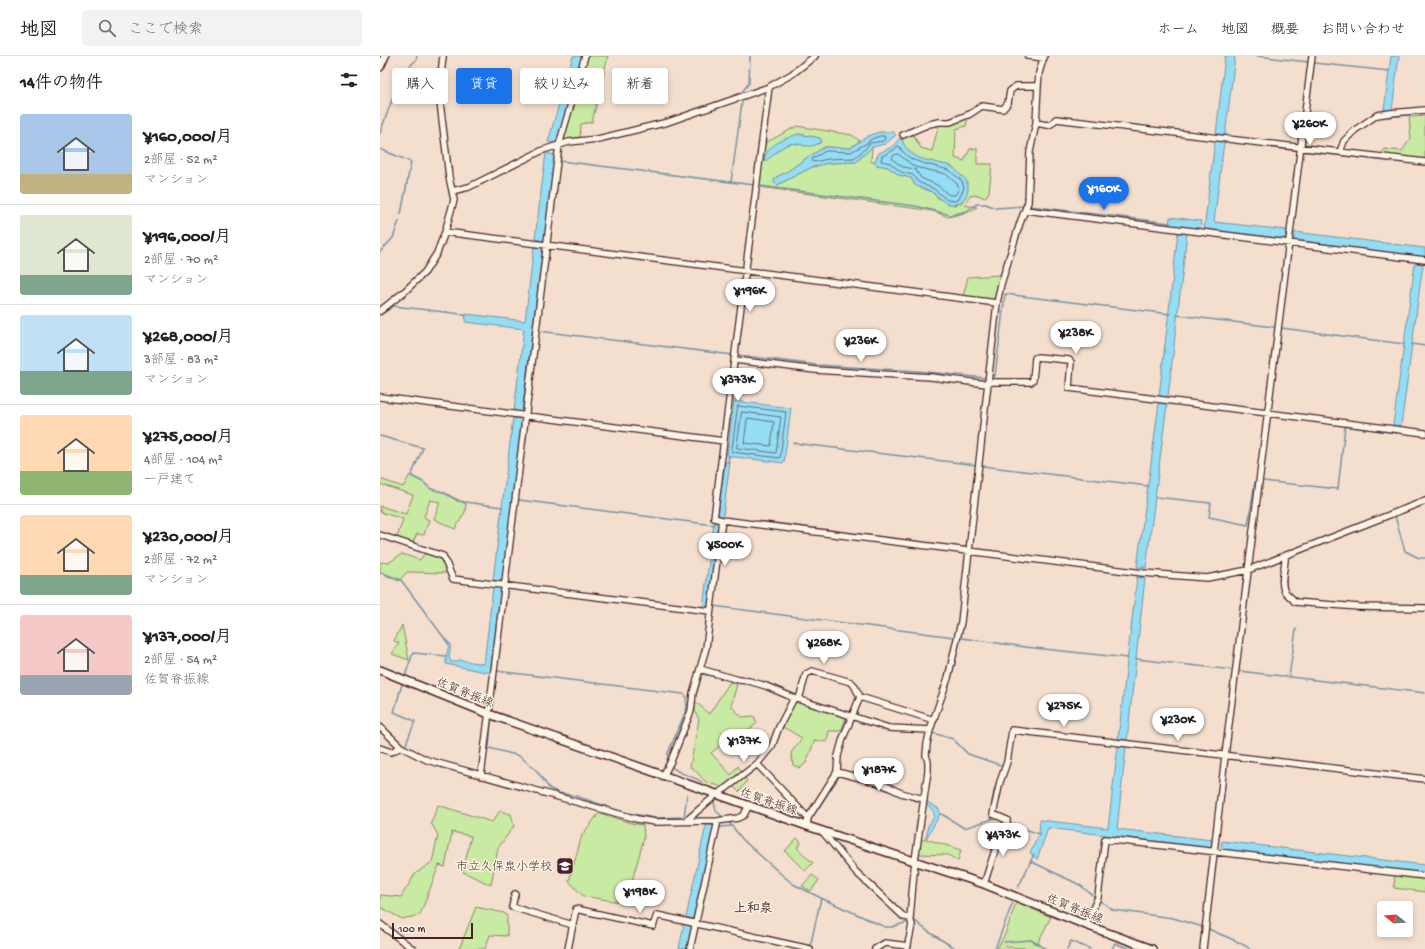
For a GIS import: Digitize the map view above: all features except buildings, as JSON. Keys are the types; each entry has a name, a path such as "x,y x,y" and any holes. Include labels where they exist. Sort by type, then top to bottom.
{"main road":[{"name":"佐賀脊振線","path":"380,670 489,714 807,826 915,860 984,884 1086,925 1152,949"}],"street":[{"path":"380,311 404,292 425,272 437,253 445,232 454,200 439,94 443,56"},
{"path":"481,776 494,671 500,584 520,416 537,330 541,245 557,146 585,56"},
{"path":"452,191 469,187 548,149 569,142 598,139 668,122 769,87 792,74 815,56"},
{"path":"875,949 886,943 907,947 912,925 910,918 915,860 928,771 926,755 927,744 930,730 948,678 958,638 1001,284 1024,210 1028,202 1030,152 1036,123 1038,86 1044,57 1028,56"},
{"path":"1203,949 1225,756 1312,56"},
{"path":"903,134 929,124 950,122 970,114 982,106 1003,109 1008,103 1010,91 1016,86 1038,86"},
{"path":"769,87 736,356 714,518 719,520 969,552 1141,572 1207,578 1248,570 1425,501"},
{"path":"1340,152 1344,141 1355,130 1377,115 1425,110"},
{"path":"1036,123 1047,125 1051,124 1056,119 1425,162"},
{"path":"1024,210 1184,230 1289,238 1425,260"},
{"path":"445,232 998,303"},
{"path":"736,356 815,370 888,373 986,384 989,379"},
{"path":"989,379 1032,382 1035,358 1069,360 1071,362 1069,388 1425,433"},
{"path":"380,397 724,441"},
{"path":"663,776 668,769 691,711 692,696 706,648 719,520"},
{"path":"380,535 443,556 453,579 710,611"},
{"path":"1285,556 1286,561 1283,578 1284,590 1294,602 1358,607 1425,608"},
{"path":"700,669 766,686 851,717 889,728 930,730"},
{"path":"687,820 717,794 756,764 772,746 779,727 796,698 806,674 812,671 851,682 860,697 851,717 838,756 837,772 808,818 807,826"},
{"path":"860,697 934,720"},
{"path":"380,726 401,747 427,760 637,819 655,822 730,819 742,817 748,805"},
{"path":"984,884 999,838 1007,822 993,814 1000,782 1007,762 1012,730 1128,745 1425,779"},
{"path":"380,748 392,752 401,747"},
{"path":"756,764 808,818"},
{"path":"837,772 880,783 901,793 924,799"},
{"path":"690,949 717,825 720,820"},
{"path":"821,830 856,872 904,917 910,918"},
{"path":"1086,925 1097,898 1105,839 1215,847 1425,876"},
{"path":"516,894 512,907 573,925"},
{"path":"568,949 576,909 653,926 657,915 809,949"},
{"path":"380,924 413,949"}],"green space":[{"path":"588,56 608,56 604,72 604,68 585,68"},
{"path":"574,104 596,104 592,122 581,124 580,137 564,140"},
{"path":"1425,116 1425,160 1382,155 1384,149 1402,151 1411,138 1409,117"},
{"path":"968,118 966,126 956,129 955,158 964,161 970,149 977,148 977,164 992,164 989,192 985,198 978,195 970,196 964,205 977,207 969,212 948,217 933,211 759,187 765,143 797,126 852,135 860,141 850,148 825,147 775,178 777,185 812,167 829,163 856,162 872,147 871,161 877,165 888,167 899,175 911,178 915,185 932,192 938,198 954,205 961,203 966,196 965,179 951,166 923,160 913,155 905,149 902,140 904,136 912,133 921,148 932,151 939,124 952,124","holes":["798,134 820,138 822,142 805,146 793,143 782,147 775,152"]},
{"path":"1000,275 994,300 963,296 968,277"},
{"path":"410,475 423,482 431,489 443,492 466,504 465,512 455,529 434,519 440,502 430,500 424,517 429,520 424,535 417,534 412,544 397,538 403,519 380,512 380,506 406,514 413,495 380,484 380,479 403,487"},
{"path":"425,553 443,559 448,573 407,572 399,581 380,573 380,562 388,563 402,554 420,560"},
{"path":"402,625 409,660 392,654 399,643 394,641"},
{"path":"730,682 737,684 731,706 742,717 754,716 757,723 745,733 747,745 738,748 728,739 711,753 731,775 738,766 747,781 739,792 733,786 724,789 707,782 690,767 699,719 695,712 695,701 709,714"},
{"path":"794,701 846,718 841,731 829,731 827,742 815,740 806,763 800,768 793,765 791,753 802,738 783,727"},
{"path":"438,805 492,822 500,811 511,814 514,826 498,848 491,885 463,872 471,836 452,832 445,867 439,865 420,915 402,919 382,908 380,910 380,895 401,897 415,874 432,862 438,835 431,823"},
{"path":"599,813 631,823 643,825 644,838 626,903 583,896 569,881 582,835"},
{"path":"797,838 801,842 797,848 813,863 805,871 785,851"},
{"path":"926,839 961,850 958,861 948,855 918,854 919,841"},
{"path":"812,875 819,880 811,891 802,886"},
{"path":"1395,875 1425,878 1425,892 1394,888"},
{"path":"1016,902 1051,917 1038,942 1044,949 1005,947 1003,949 997,949 1006,932"},
{"path":"476,907 504,913 507,916 507,936 490,935 485,949 459,949"}],"water":[{"path":"573,56 582,56 579,68 570,68"},
{"path":"1225,56 1235,56 1225,136 1216,134"},
{"path":"1391,56 1399,56 1392,110 1384,110"},
{"path":"559,104 568,104 557,143 548,142"},
{"path":"879,132 893,132 896,135 885,144 872,147 856,162 829,163 812,167 777,185 774,183 775,178 825,147 850,148 868,136"},
{"path":"798,134 820,138 822,142 812,146 796,144 786,145 764,161 765,155 776,143"},
{"path":"899,139 902,140 913,155 929,161 951,166 955,169 967,183 968,192 963,200 959,203 948,204 932,192 915,185 911,178 899,175 888,167 874,163 879,153 892,147"},
{"path":"1215,141 1224,142 1214,222 1286,230 1285,239 1204,229"},
{"path":"546,153 555,155 544,241 535,239"},
{"path":"1170,217 1201,221 1200,230 1169,225"},
{"path":"1178,232 1187,233 1168,397 1159,396"},
{"path":"1295,232 1425,248 1425,257 1294,240"},
{"path":"534,247 543,248 522,412 514,411 524,329 465,322 466,314 525,321"},
{"path":"1415,263 1423,264 1401,426 1393,425"},
{"path":"734,401 791,408 784,463 727,456"},
{"path":"1159,403 1167,404 1146,568 1137,567"},
{"path":"513,418 522,419 502,581 493,580"},
{"path":"725,462 730,462 723,516 718,516"},
{"path":"714,523 719,523 708,607 703,607"},
{"path":"1137,577 1145,578 1127,740 1118,739"},
{"path":"493,587 501,588 490,673 446,664 449,645 445,640 451,644 449,657 451,662 456,662 459,660 484,664"},
{"path":"1118,746 1126,747 1117,829 1212,840 1211,848 1048,828 1037,859 1030,853 1039,834 1040,820 1108,828"},
{"path":"861,780 881,785 903,795 926,801 939,809 940,814 926,839 928,826 934,817 934,812 926,804 903,797"},
{"path":"706,825 714,825 693,919 686,917"},
{"path":"1222,841 1425,865 1425,873 1221,849"},
{"path":"684,924 692,926 687,949 679,949"}],"waterway":[{"path":"380,133 401,75 416,60 417,56"},
{"path":"742,92 749,83 750,56"},
{"path":"1257,56 1308,62"},
{"path":"1314,63 1389,71"},
{"path":"731,182 742,102"},
{"path":"1387,115 1387,117 1425,113"},
{"path":"380,149 411,162 401,214"},
{"path":"560,161 731,182 754,185 560,161"},
{"path":"760,186 915,206 951,215 967,211 976,204 986,204 995,208 1025,206"},
{"path":"1029,206 1170,223"},
{"path":"380,252 393,238 399,221"},
{"path":"990,377 995,376 1005,294 1170,314"},
{"path":"380,315 394,306 461,314 466,316"},
{"path":"1177,315 1274,327"},
{"path":"1281,328 1404,344"},
{"path":"539,331 733,355"},
{"path":"1412,344 1425,346"},
{"path":"737,355 817,365 918,371 986,378"},
{"path":"1263,481 1338,489 1345,426 1397,433"},
{"path":"380,436 423,448 411,476 423,482 431,489 443,492 458,501 502,507"},
{"path":"793,443 977,465"},
{"path":"728,462 729,456"},
{"path":"982,466 1148,486"},
{"path":"1155,497 1211,503 1209,517 1248,525 1255,482"},
{"path":"519,500 714,525"},
{"path":"1395,516 1405,551 1419,558 1425,558"},
{"path":"1141,578 1143,566"},
{"path":"380,572 401,580 448,643"},
{"path":"713,606 954,637"},
{"path":"1289,677 1296,629"},
{"path":"962,638 1025,647 1128,658"},
{"path":"405,676 413,653 447,656"},
{"path":"1136,659 1233,670"},
{"path":"496,671 683,694 686,696 687,708 668,753 667,761 669,763"},
{"path":"1239,671 1425,693"},
{"path":"694,696 697,692 702,674 727,679"},
{"path":"762,681 796,695"},
{"path":"402,684 394,712 415,721 406,744"},
{"path":"491,722 489,748 520,756 537,771 549,788 559,793 576,796 623,812 655,818 684,817 687,794"},
{"path":"933,733 953,739 968,754 1003,766 991,805 991,819"},
{"path":"671,766 674,769 702,782"},
{"path":"813,816 840,775"},
{"path":"714,802 716,811 724,818"},
{"path":"940,813 964,828 996,818"},
{"path":"728,821 743,840 793,884 885,927 892,927 914,920 926,930 956,949"},
{"path":"1009,823 1039,834"},
{"path":"720,827 732,826"},
{"path":"1018,888 1034,854"},
{"path":"1030,861 1080,885 1096,898"},
{"path":"810,947 821,898"},
{"path":"1099,900 1113,910 1173,918 1203,927"},
{"path":"995,949 1012,904"},
{"path":"380,928 401,943"},
{"path":"1209,929 1250,949"},
{"path":"1004,942 1031,940 1046,949"},
{"path":"1067,949 1071,941 1090,949"},
{"path":"1112,949 1115,943 1130,949"}],"place":[{"name":"市立久保泉小学校","path":"565,866"}],"district":[{"name":"上和泉","path":"753,907"}]}
